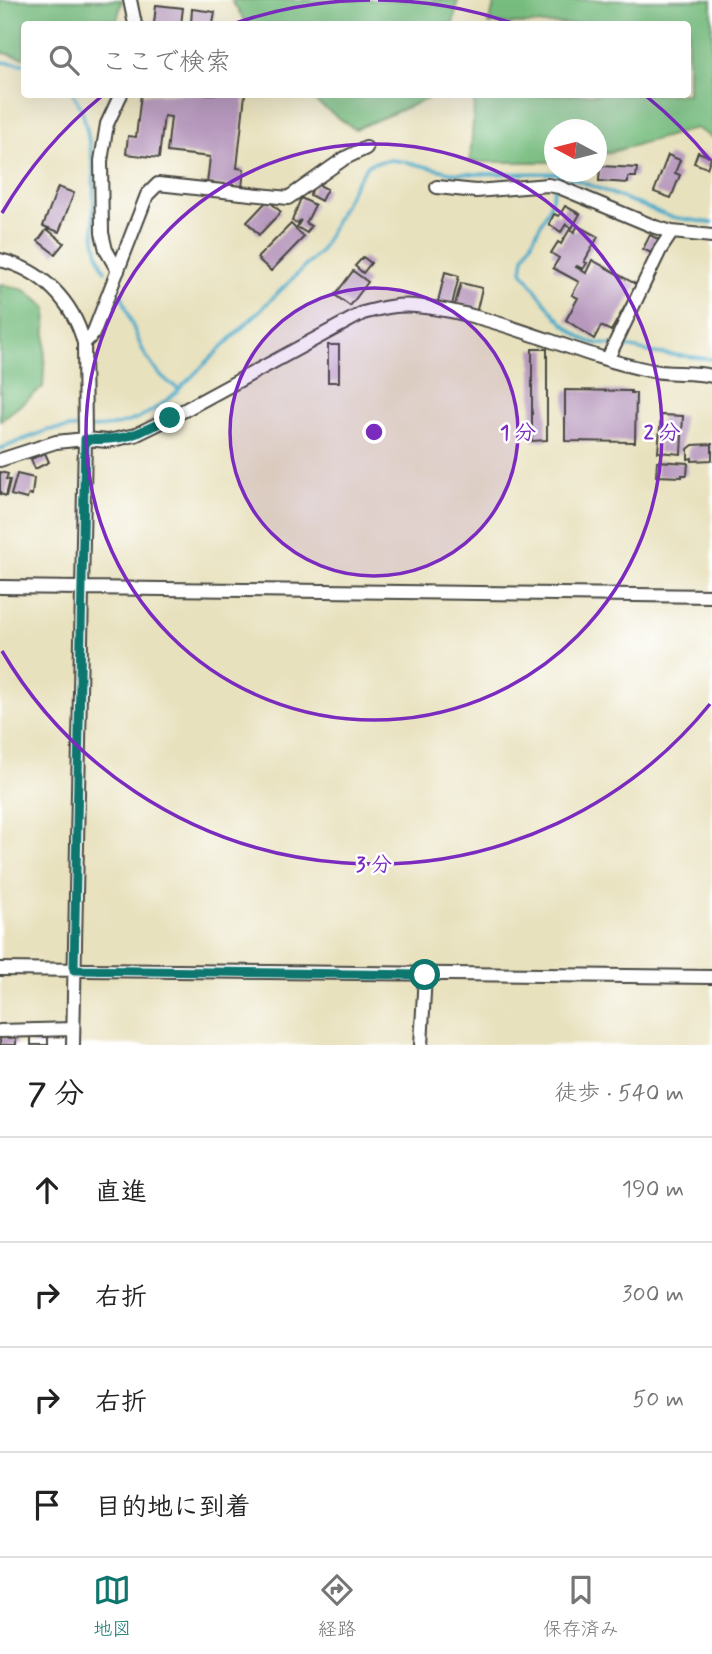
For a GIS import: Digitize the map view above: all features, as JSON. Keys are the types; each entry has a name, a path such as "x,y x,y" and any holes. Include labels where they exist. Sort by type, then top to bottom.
{"street":[{"path":"130,0 134,21"},
{"path":"117,271 106,250 102,233 101,161 107,124 119,98"},
{"path":"84,343 93,334 147,195 154,185 288,198 345,158 366,148"},
{"path":"437,187 477,191 548,185 671,232 712,236"},
{"path":"608,358 671,232"},
{"path":"0,260 31,271 50,284 69,309 84,343 85,431 72,1045"},
{"path":"0,460 85,431 108,441 135,435 363,313 388,306 416,305 449,311 650,371 712,376"},
{"path":"0,587 712,596"},
{"path":"0,969 712,977"},
{"path":"421,1045 425,975"},
{"path":"0,1031 73,1029"}],"green space":[{"path":"0,0 122,0 117,21 21,21 21,57 0,52"},
{"path":"231,0 458,0 454,21 245,21"},
{"path":"496,0 712,0 712,138 696,128 607,153 607,119 544,119 544,162 470,162 475,98 691,98 691,21 489,21"},
{"path":"310,98 428,98 427,99 355,129"},
{"path":"0,284 25,290 47,308 43,387 0,421"}],"building":[{"path":"156,5 183,8 181,21 154,21"},
{"path":"192,9 215,12 214,21 191,21"},
{"path":"141,98 245,98 237,168 244,169 242,188 207,184 210,157 167,152 171,117 164,116 159,158 126,154 128,136 136,137"},
{"path":"698,152 711,157 707,168 694,163"},
{"path":"668,155 680,160 675,173 680,175 671,198 654,192"},
{"path":"607,166 637,168 636,177 628,177 628,183 607,182"},
{"path":"315,183 327,189 321,201 310,195"},
{"path":"58,187 74,193 59,232 43,226"},
{"path":"301,198 315,205 306,223 311,226 307,233 297,227 301,220 297,223 292,221"},
{"path":"268,200 281,212 259,235 247,222"},
{"path":"565,206 580,214 572,228 566,224 561,232 549,224 554,214 559,216"},
{"path":"291,224 304,237 271,271 257,258"},
{"path":"578,226 598,237 583,269 576,267 586,273 592,260 637,285 611,331 601,326 594,339 566,320 578,298 572,295 579,282 553,268 559,258 551,253 558,242 561,244 570,229 574,232"},
{"path":"47,229 64,243 55,254 38,241"},
{"path":"650,235 660,240 653,254 643,249"},
{"path":"363,257 371,263 363,273 355,266"},
{"path":"353,271 368,282 350,306 335,295"},
{"path":"445,272 459,276 451,309 437,306"},
{"path":"461,283 482,288 476,314 454,308"},
{"path":"328,345 339,345 339,382 328,382"},
{"path":"532,349 547,349 547,440 532,441"},
{"path":"565,390 636,393 635,442 565,441"},
{"path":"661,415 683,416 681,454 658,452"},
{"path":"712,444 712,460 688,459 688,449 693,445"},
{"path":"45,453 49,462 35,469 31,459"},
{"path":"657,461 688,463 687,475 656,476"},
{"path":"0,472 8,474 6,479 10,480 6,496 0,494"},
{"path":"17,474 34,478 32,495 29,494 27,499 11,495"},
{"path":"0,1036 16,1036 16,1045 0,1045"},
{"path":"31,1036 48,1037 48,1045 31,1045"}],"waterway":[{"path":"0,62 21,64"},
{"path":"75,98 83,114 89,144 93,168 96,246 105,271"},
{"path":"121,293 148,360 166,381 179,389 320,252 354,185 372,163 391,160 454,173 559,173 671,217 712,223"},
{"path":"556,182 549,208 524,257 522,271 568,328 590,342 610,345"},
{"path":"618,345 654,353 712,359"},
{"path":"89,428 115,425 138,418 179,390"},
{"path":"0,449 48,430 82,427"}],"route":[{"path":"170,418 135,435 108,441 85,439 74,970 425,975"}]}
